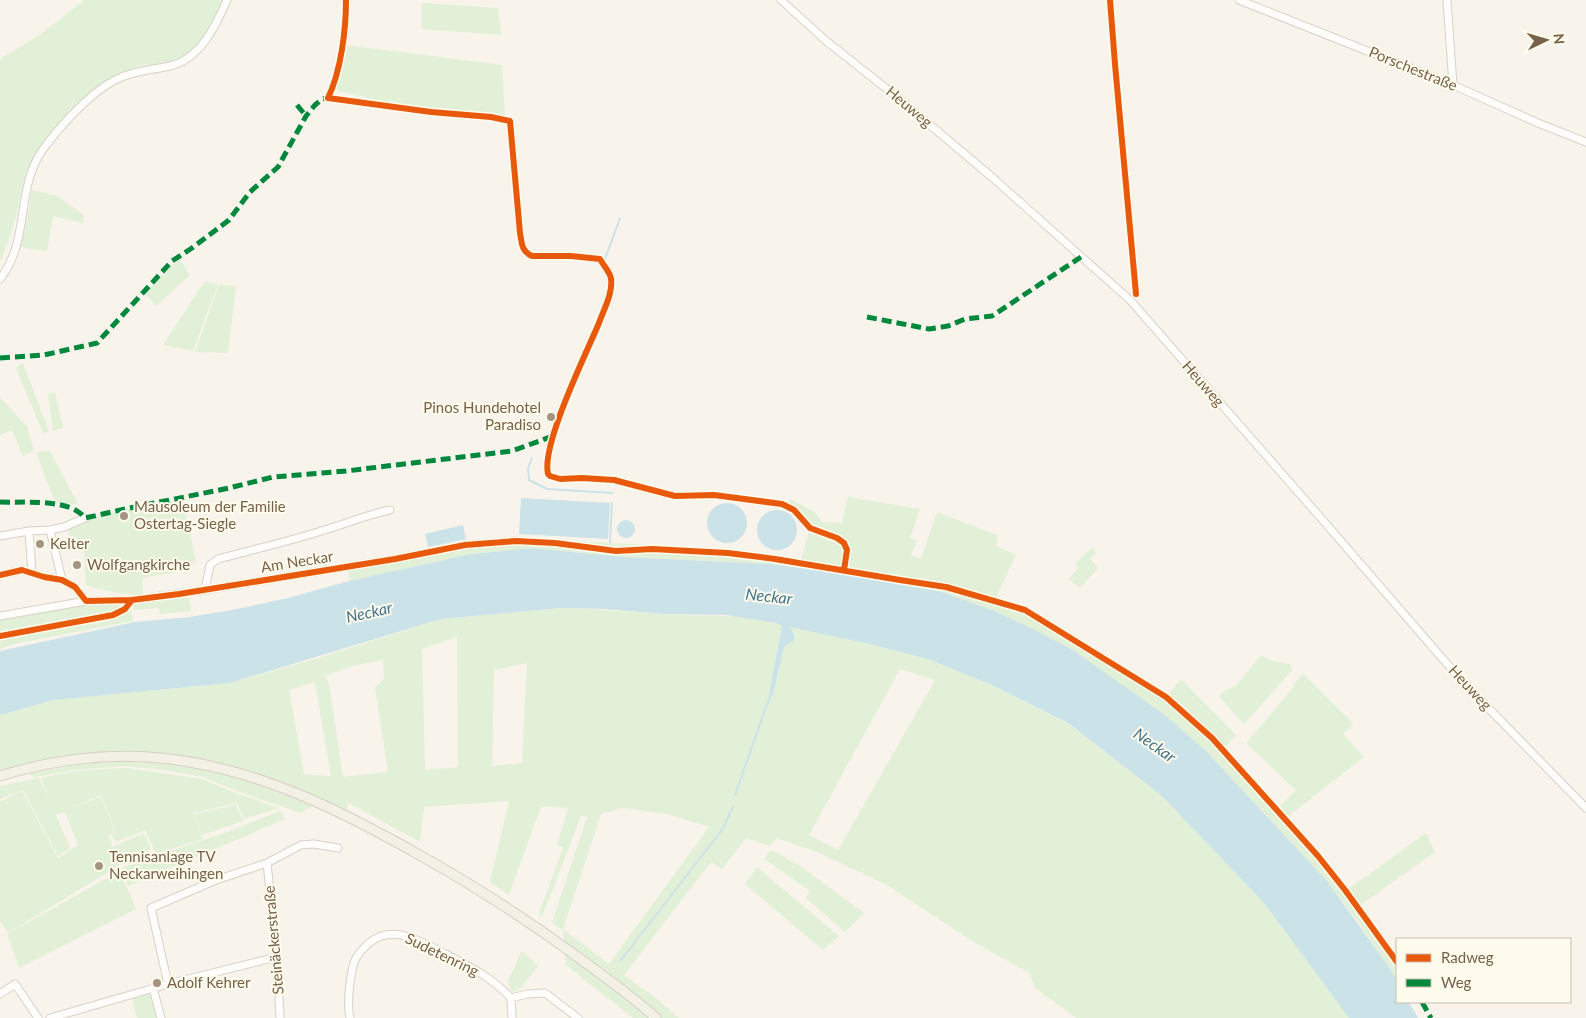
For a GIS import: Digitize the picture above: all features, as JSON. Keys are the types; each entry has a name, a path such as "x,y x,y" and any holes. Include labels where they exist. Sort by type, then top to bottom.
{"main road":[{"path":"0,776 27,768 75,760 114,756 156,757 209,765 278,787 358,821 484,892 554,940 656,1018"}],"street":[{"path":"0,279 11,259 22,228 27,187 34,163 43,148 91,97 107,85 129,74 170,66 190,57 217,22 227,0"},
{"name":"Heuweg","path":"781,0 825,40 897,97 993,178 1130,300 1461,680 1586,808"},
{"name":"Porschestraße","path":"1238,0 1453,85 1586,142"},
{"path":"1447,0 1453,85"},
{"name":"Am Neckar","path":"206,590 210,565 218,559 332,528 366,515 390,510"},
{"path":"0,536 29,530 50,530 64,527 85,518"},
{"path":"29,530 32,573"},
{"path":"50,530 62,580"},
{"name":"Am Neckar","path":"0,616 86,601 132,600 206,590 395,559 465,544 516,541"},
{"path":"0,575 22,570 62,580 75,587 86,601"},
{"path":"168,984 151,908 216,880 267,862 301,844 338,848"},
{"name":"Steinäckerstraße","path":"267,862 278,957 280,1018"},
{"name":"Sudetenring","path":"350,1018 349,989 354,960 368,944 385,934 410,936 479,971 498,984 511,998"},
{"path":"50,1018 153,988 278,957"},
{"path":"0,994 15,984 38,1018"},
{"path":"153,988 162,1018"},
{"path":"512,1018 511,998 527,994 545,993 578,1018"}],"green space":[{"path":"84,0 222,0 209,28 190,53 172,63 134,68 95,92 58,125 39,148 30,164 9,240 0,263 0,59 41,34"},
{"path":"422,3 498,8 501,35 422,29"},
{"path":"346,45 502,65 505,116 381,101 335,90"},
{"path":"32,190 57,196 84,215 83,223 53,216 47,251 20,247 26,226"},
{"path":"179,258 190,275 156,306 145,293"},
{"path":"204,282 218,284 193,351 163,345"},
{"path":"219,285 236,286 228,353 195,352"},
{"path":"23,363 49,432 43,433 16,368"},
{"path":"55,392 63,428 53,431 48,394"},
{"path":"0,397 27,427 34,451 23,456 12,430 0,435"},
{"path":"50,451 78,504 55,502 36,452"},
{"path":"848,496 920,509 910,538 917,541 911,555 921,559 937,512 997,535 996,546 1016,555 995,600 1026,609 1167,696 1181,679 1236,735 1224,749 1278,808 1296,790 1246,743 1303,674 1354,724 1343,734 1364,757 1286,818 1347,890 1426,833 1435,852 1359,906 1396,959 1396,979 1361,926 1327,881 1207,752 1073,650 992,610 942,592 844,574 771,564 623,557 532,548 471,554 349,581 348,569 373,564 372,559 469,540 515,538 728,549 801,560 809,531 837,539 844,544 844,556 839,566 845,567 847,548 843,540 826,531 818,530 805,521 789,503 790,499 815,512 822,522 842,523"},
{"path":"183,499 196,562 178,566 177,572 142,578 143,595 114,592 86,585 83,536 81,546 70,547 68,529 109,513"},
{"path":"1093,547 1096,553 1090,559 1098,568 1080,588 1069,579 1079,567 1075,564"},
{"path":"189,596 191,611 160,614 159,608 134,610 133,602"},
{"path":"129,601 133,621 14,644 0,649 0,620 84,605"},
{"path":"561,608 753,619 782,625 769,693 773,695 784,647 790,643 789,627 870,644 928,659 994,686 1067,723 1162,796 1264,903 1349,1018 1076,1018 1035,988 1029,973 974,942 885,884 817,852 777,838 770,846 746,838 722,869 711,862 624,975 679,1018 633,1018 566,965 563,930 552,923 587,817 581,816 542,917 539,914 563,848 557,845 568,808 541,806 509,895 490,882 509,801 424,807 420,842 347,802 348,813 274,780 201,760 163,754 105,753 0,771 0,715 54,700 230,683 319,658 441,619","holes":["457,637 458,767 425,770 422,649","383,660 384,679 375,687 388,772 343,777 329,684 325,676 353,666","527,663 522,763 492,766 494,670","900,669 935,680 838,850 809,835","315,682 331,776 304,774 289,690","623,808 667,814 709,827 609,964 563,929 601,814"]},
{"path":"1261,655 1272,661 1289,664 1293,669 1244,724 1219,696 1225,690 1236,686"},
{"path":"128,761 181,765 234,776 313,806 300,813 203,777 164,770 125,766 74,770 35,777 28,774 78,765"},
{"path":"125,768 202,779 279,808 244,819 237,803 193,813 203,839 156,854 145,830 116,842 111,835 116,832 101,795 68,809 101,797 115,832 108,835 113,847 144,833 151,849 120,865 8,933 0,921 0,802 22,791 58,858 78,845 65,812 56,815 70,848 58,856 23,790 0,799 0,786 39,778 49,799 41,778 74,771"},
{"path":"236,805 243,821 202,835 194,814"},
{"path":"280,811 285,819 128,886 121,868 227,832"},
{"path":"771,850 802,867 864,913 845,932 806,898 810,891 764,859"},
{"path":"757,867 839,936 823,950 745,884"},
{"path":"120,871 136,909 19,968 7,934"},
{"path":"522,951 538,966 520,989 512,992 507,981"},
{"path":"150,994 158,1018 137,1018 132,998"}],"water":[{"path":"521,498 610,503 608,539 519,534"},
{"path":"727,503 741,509 747,523 741,537 727,543 713,537 707,523 713,509"},
{"path":"781,510 788,513 794,519 797,530 796,538 788,547 781,550 773,550 766,547 758,538 757,526 760,519 769,511"},
{"path":"626,520 632,523 635,529 632,535 626,538 620,535 617,529 620,523"},
{"path":"463,525 466,539 428,547 425,534"},
{"name":"Neckar","path":"532,548 623,557 771,564 844,574 942,592 992,610 1033,629 1073,650 1165,715 1207,752 1327,881 1391,970 1396,979 1396,1003 1410,1003 1418,1018 1349,1018 1264,903 1162,796 1068,723 994,686 928,659 870,644 789,627 794,634 794,640 784,647 773,695 771,695 769,693 782,626 776,623 725,615 665,614 561,608 441,619 230,683 54,700 0,715 0,651 135,622 191,617 237,609 288,598 349,581 471,554"}],"waterway":[{"path":"605,259 620,218"},
{"path":"603,270 607,277 608,287"},
{"path":"557,434 567,401 611,293"},
{"path":"551,455 554,441"},
{"path":"532,458 528,468 529,480 547,489 612,493"},
{"path":"610,542 612,503"},
{"path":"735,795 771,693"},
{"path":"621,960 722,830 733,807"}],"marked path":[{"path":"0,358 44,355 97,343 172,261 229,220 250,192 278,167 306,116 322,99 328,98"},
{"path":"297,105 306,116"},
{"path":"867,317 929,329 948,326 965,319 992,316 1081,257"},
{"path":"0,502 58,504 69,507 85,518 273,477 346,471 512,451 553,436"},
{"path":"1423,1003 1431,1018"}],"cycle path":[{"path":"346,0 342,50 333,87 328,98 431,112 491,117 510,121 520,233 524,249 532,256 571,256 600,259 610,274 611,290 608,301 566,399 551,443 548,474 560,479 614,480 675,496 714,495 782,504 794,510 810,528 837,538 844,543 847,550 844,570"},
{"path":"1110,0 1136,294"},
{"path":"0,575 22,570 62,580 75,587 86,601 132,600 395,559 465,545 516,541 555,543 616,551 652,549 728,553 946,587 1025,610 1166,697 1212,738 1318,856 1396,961"},
{"path":"0,636 113,615 125,609 132,600"}],"place":[{"name":"Pinos Hundehotel Paradiso","path":"551,417"},
{"name":"Mausoleum der Familie Ostertag-Siegle","path":"124,516"},
{"name":"Kelter","path":"40,544"},
{"name":"Wolfgangkirche","path":"77,565"},
{"name":"Tennisanlage TV Neckarweihingen","path":"99,866"},
{"name":"Adolf Kehrer","path":"157,983"}]}
